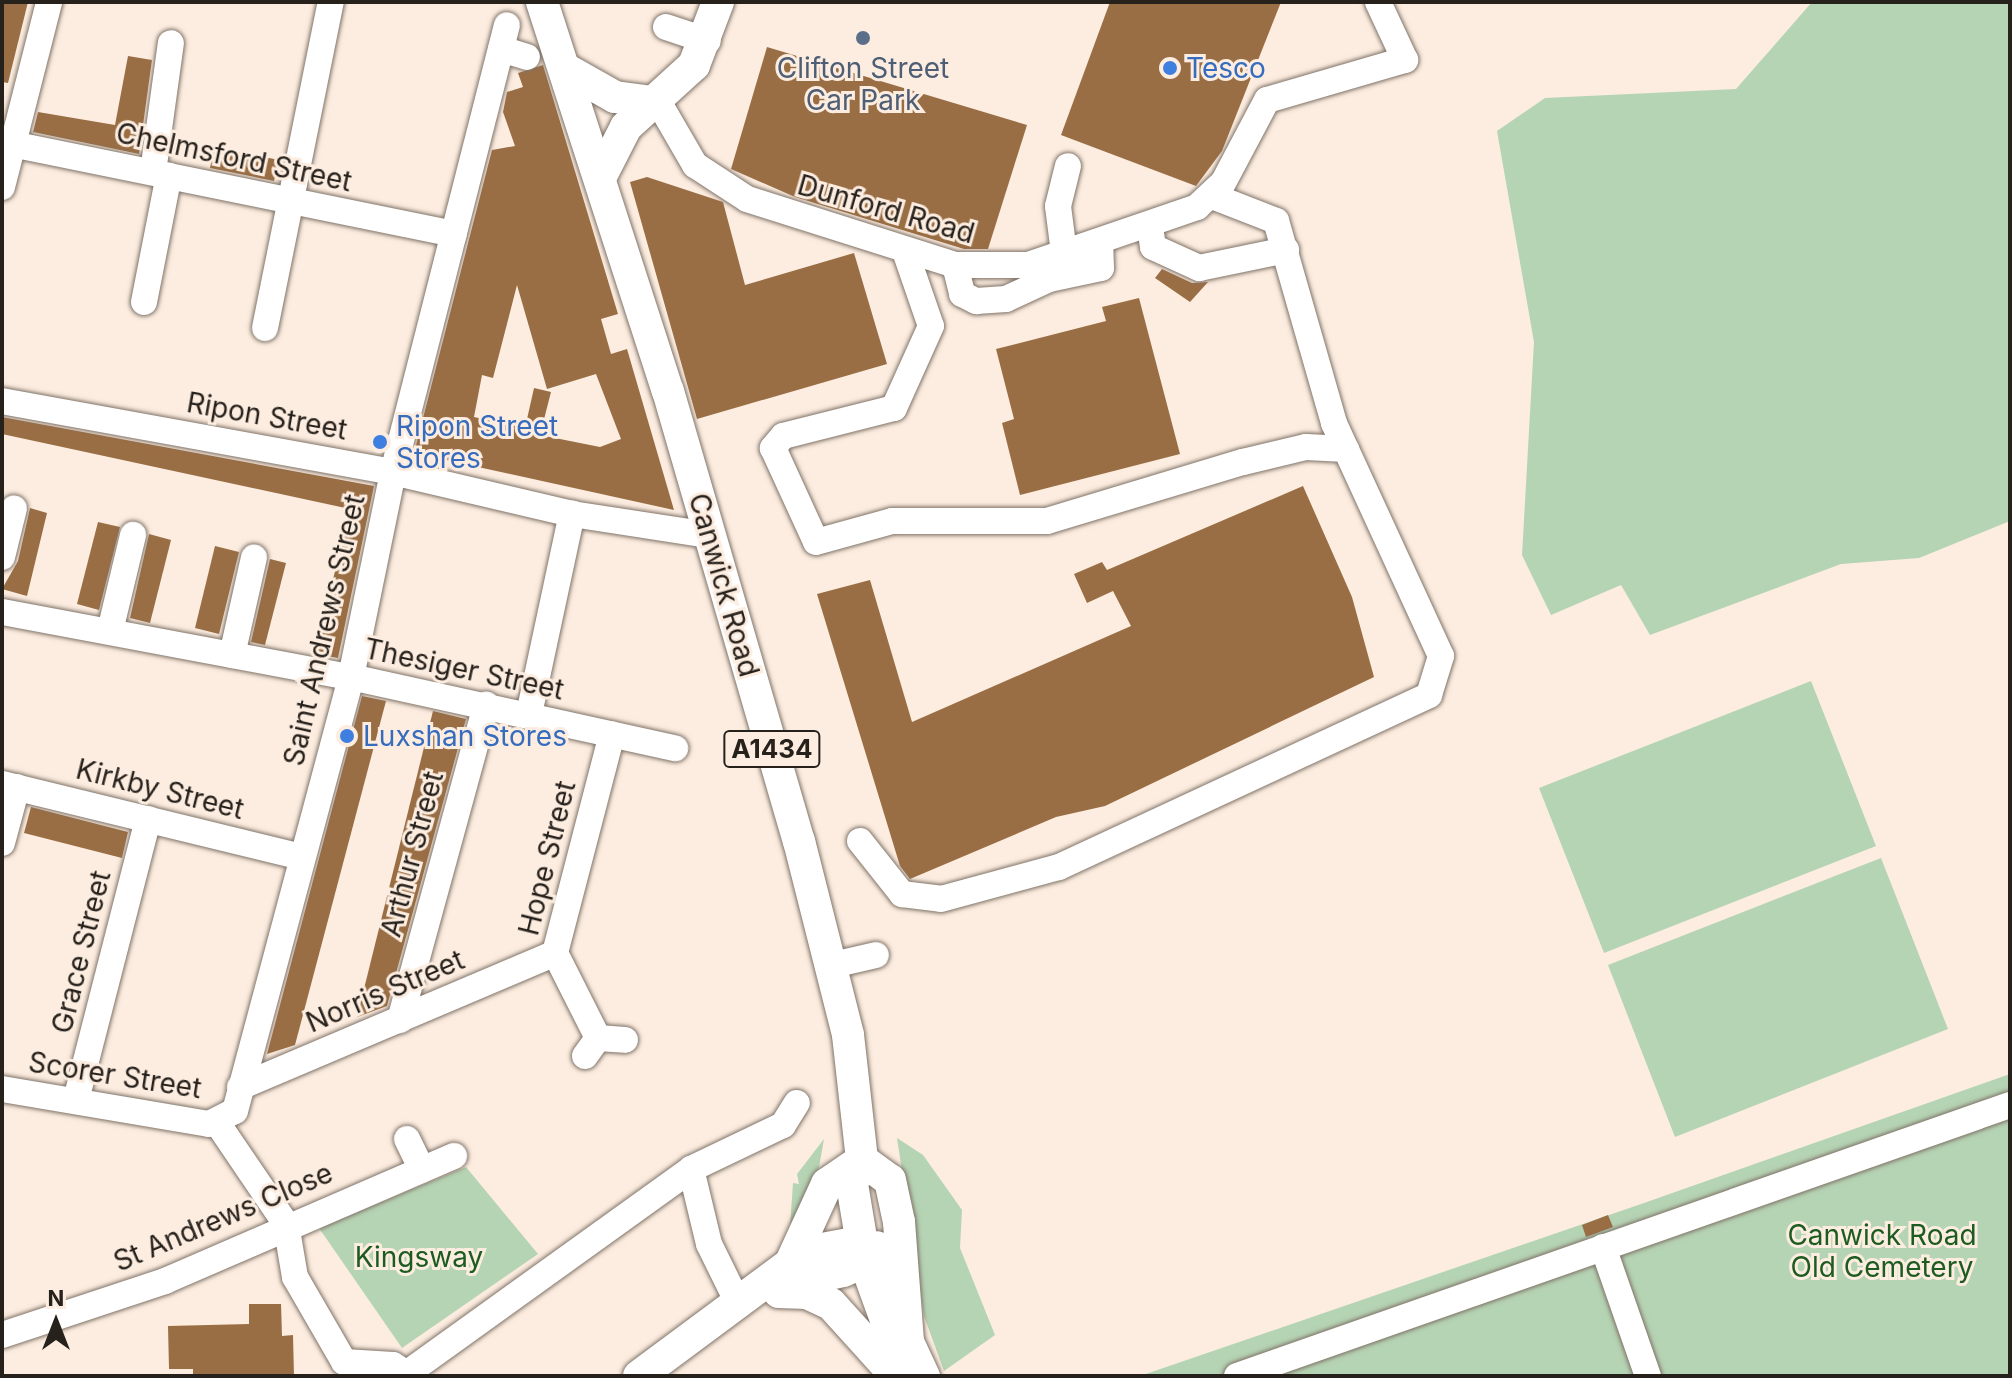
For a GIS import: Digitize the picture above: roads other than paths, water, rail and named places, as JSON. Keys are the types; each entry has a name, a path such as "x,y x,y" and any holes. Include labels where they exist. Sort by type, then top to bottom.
{"main road":[{"path":"600,178 626,127 659,103 708,41 718,2"},
{"name":"Canwick Road","path":"540,8 567,70 709,535 833,965 862,1160 852,1184 867,1254 886,1320 895,1337 908,1342"},
{"path":"567,70 615,97 659,103"},
{"path":"787,1271 827,1184 862,1160"},
{"name":"Canwick Road","path":"862,1160 890,1180 908,1342 924,1376"},
{"path":"639,1376 787,1271 806,1252 844,1243 867,1254 903,1285"},
{"path":"749,1299 807,1293 831,1304 887,1366 911,1376"}],"street":[{"path":"2,187 7,143 49,2"},
{"path":"265,328 331,2"},
{"path":"860,841 902,894 941,899 1059,867 1429,695 1441,656 1346,449 1276,221 1212,196 1267,100 1405,60 1378,2"},
{"path":"666,27 708,41"},
{"name":"Saint Andrews Street","path":"218,1124 235,1111 351,677 393,472 504,37 527,57"},
{"path":"144,302 161,174 171,43"},
{"name":"Dunford Road","path":"659,103 683,150 717,185 767,208 955,265 1004,268 1064,253 1150,226 1212,196"},
{"name":"Chelmsford Street","path":"7,143 454,234"},
{"path":"1064,253 1058,206 1068,166"},
{"path":"1150,226 1153,247 1199,268 1286,250"},
{"path":"955,265 962,294 976,301 1006,299 1049,279 1101,268 1100,242"},
{"path":"905,251 931,326 894,408 783,436 773,448 816,542 892,521 1047,521 1294,450 1346,449"},
{"name":"Ripon Street","path":"2,401 393,472 572,514 709,535"},
{"path":"2,557 14,508"},
{"path":"529,714 572,514"},
{"path":"110,631 133,535"},
{"path":"232,655 254,557"},
{"name":"Thesiger Street","path":"2,612 351,677 675,748"},
{"name":"Arthur Street","path":"400,1020 486,705"},
{"name":"Hope Street","path":"612,734 555,953 591,1047 625,1040"},
{"path":"2,843 10,786"},
{"name":"Kirkby Street","path":"10,786 302,857"},
{"name":"Grace Street","path":"76,1100 148,819"},
{"name":"Norris Street","path":"240,1087 555,953"},
{"path":"833,965 876,955"},
{"name":"Scorer Street","path":"2,1089 218,1124"},
{"path":"218,1124 286,1224 295,1277 344,1362 404,1371 691,1169 783,1125 797,1103"},
{"path":"1237,1376 2010,1105"},
{"path":"407,1139 422,1170"},
{"name":"St Andrews Close","path":"2,1335 165,1281 286,1224 454,1156"},
{"path":"691,1169 709,1244 749,1299"},
{"path":"1603,1247 1648,1376"}],"place":[{"name":"Clifton Street Car Park","path":"863,38"},
{"name":"Tesco","path":"1170,68"},
{"name":"Ripon Street Stores","path":"380,442"},
{"name":"Luxshan Stores","path":"347,736"}],"park label":[{"name":"Canwick Road Old Cemetery","path":"1882,1251"},
{"name":"Kingsway","path":"419,1257"}]}
